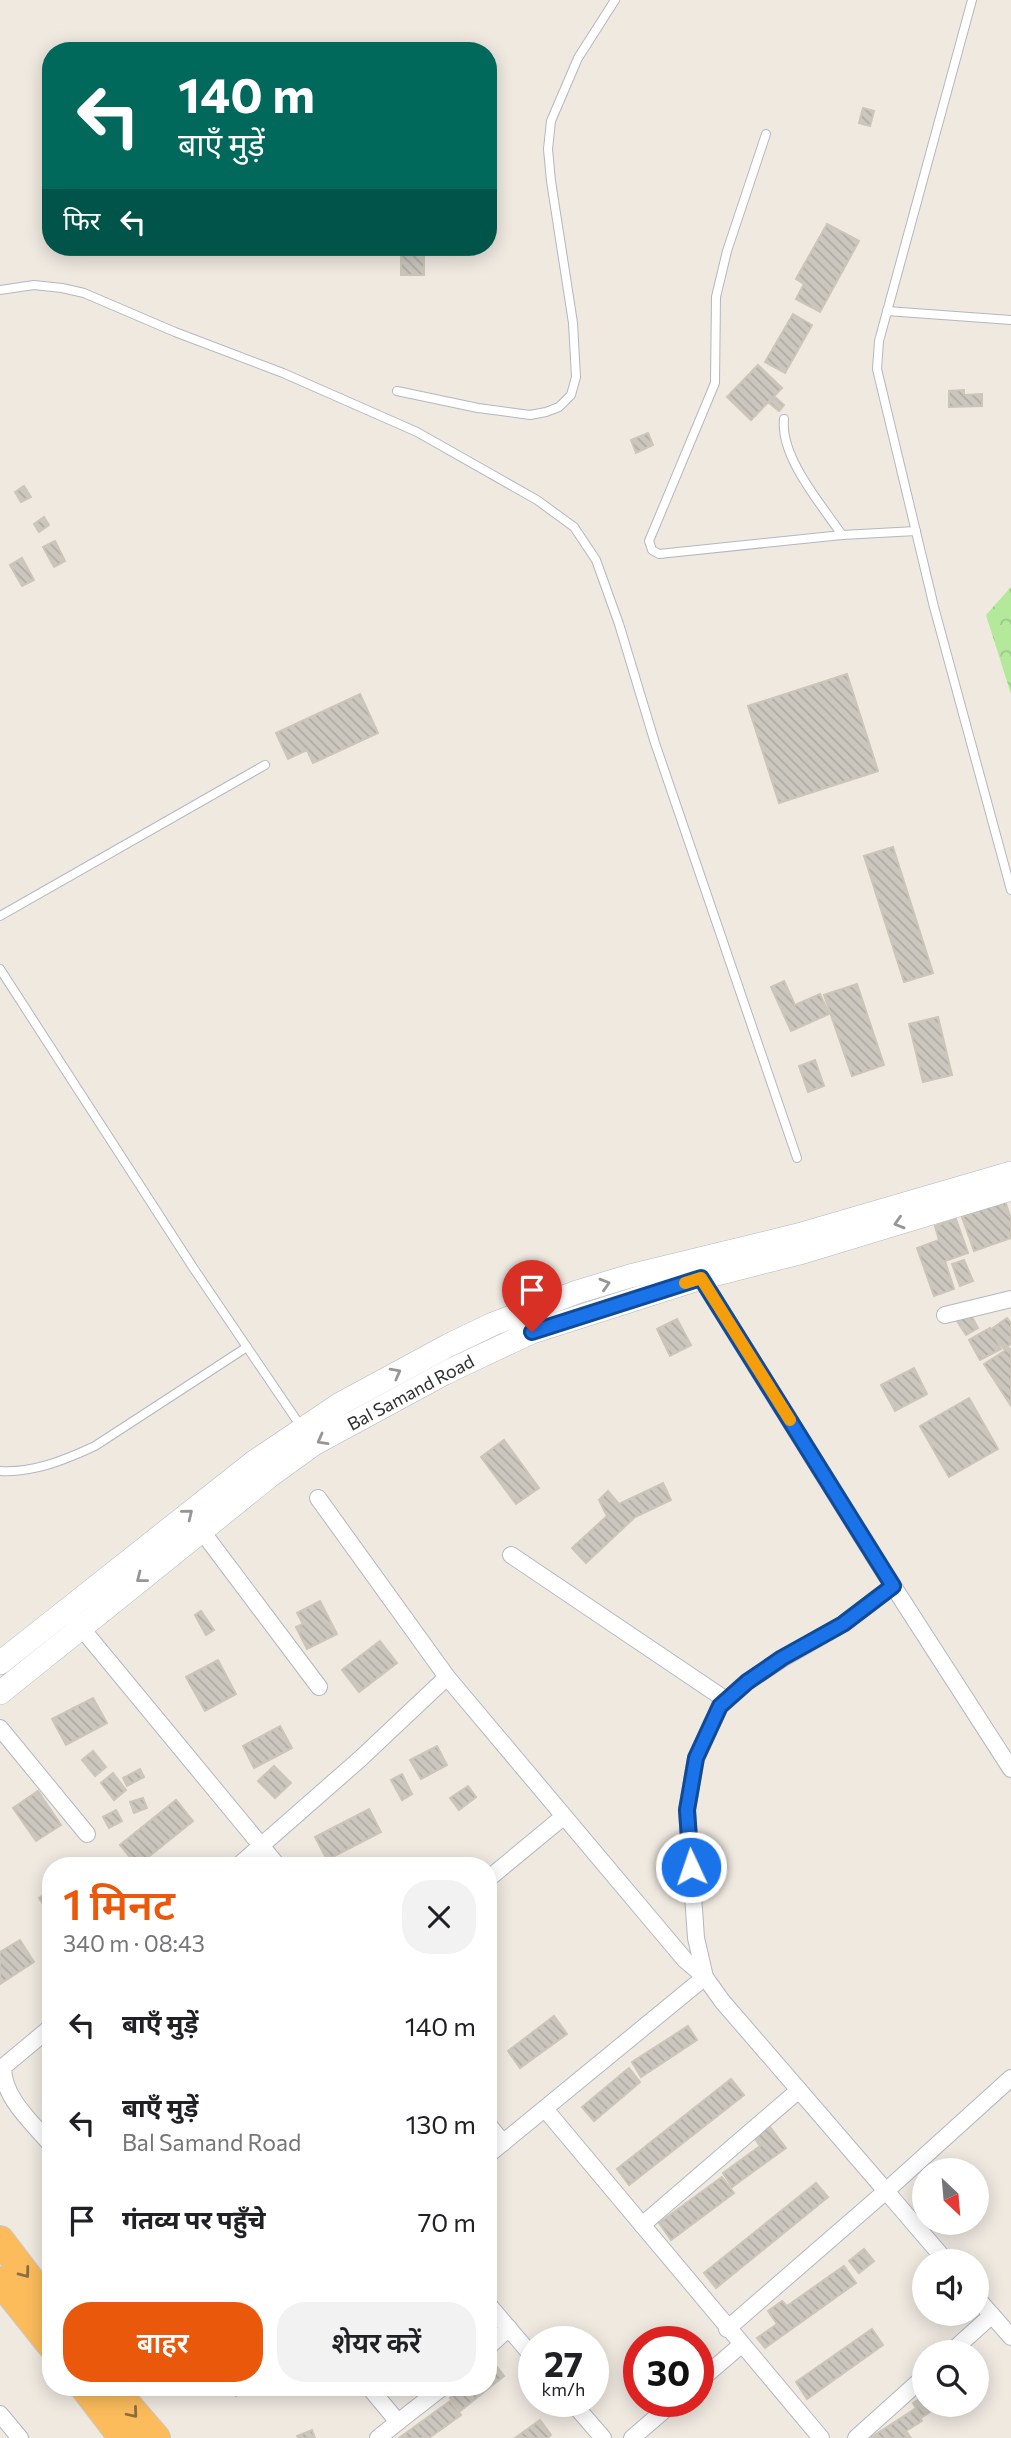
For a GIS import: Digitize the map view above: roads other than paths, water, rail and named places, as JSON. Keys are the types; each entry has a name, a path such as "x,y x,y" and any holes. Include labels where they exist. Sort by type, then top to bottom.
{"highway":[{"path":"0,2239 42,2294"},
{"path":"0,2281 42,2335"},
{"path":"90,2396 123,2438"},
{"path":"120,2396 156,2438"}],"main road":[{"name":"Bal Samand Road","path":"0,1693 74,1619 213,1493 302,1428 340,1404 449,1345 493,1324 555,1300 630,1276 798,1235 1011,1173"},
{"name":"Bal Samand Road","path":"0,1663 74,1619 201,1530 314,1444 447,1372 532,1332 701,1278 803,1252 1011,1189"}],"street":[{"path":"701,1278 1011,1769"},
{"path":"945,1315 1011,1299"},
{"path":"318,1498 447,1677 685,1960 705,1977 722,2001 936,2249"},
{"path":"201,1530 319,1687"},
{"path":"511,1555 726,1700"},
{"path":"705,1977 696,1938 687,1810 696,1758 720,1706 747,1682 782,1658 843,1624 893,1586"},
{"path":"74,1619 271,1857"},
{"path":"248,1857 360,1759 447,1677"},
{"path":"0,1728 87,1834"},
{"path":"497,1872 563,1817"},
{"path":"497,2148 705,1977"},
{"path":"42,2034 4,2067 4,2080 11,2096 42,2134"},
{"path":"727,2329 886,2191 1011,2077"},
{"path":"642,2225 799,2090"},
{"path":"545,2109 821,2438"},
{"path":"497,2135 503,2143"},
{"path":"989,2312 1011,2337"},
{"path":"497,2314 518,2339"},
{"path":"964,2340 992,2315"},
{"path":"497,2339 509,2328"},
{"path":"714,2368 741,2345"},
{"path":"856,2438 912,2388"},
{"path":"376,2396 398,2423"},
{"path":"378,2438 432,2396"},
{"path":"0,2414 20,2438"},
{"path":"585,2417 603,2438"},
{"path":"632,2438 657,2417"}],"lane":[{"path":"397,391 478,408 530,415 559,407 571,395 576,377 573,323 551,181 548,149 551,121 578,58 615,0"},
{"path":"972,0 879,341 877,369 934,607 1011,890"},
{"path":"766,134 727,251 716,297 715,383 649,541 652,550 659,554 842,535 916,531"},
{"path":"0,289 34,285 84,293 175,332 283,373 417,432 537,500 574,527 596,560 619,624 655,743 797,1158"},
{"path":"887,310 1011,320"},
{"path":"784,419 784,439 791,457 842,535"},
{"path":"0,916 265,765"},
{"path":"0,969 302,1428"},
{"path":"0,1471 35,1468 69,1459 95,1446 247,1347"}]}
